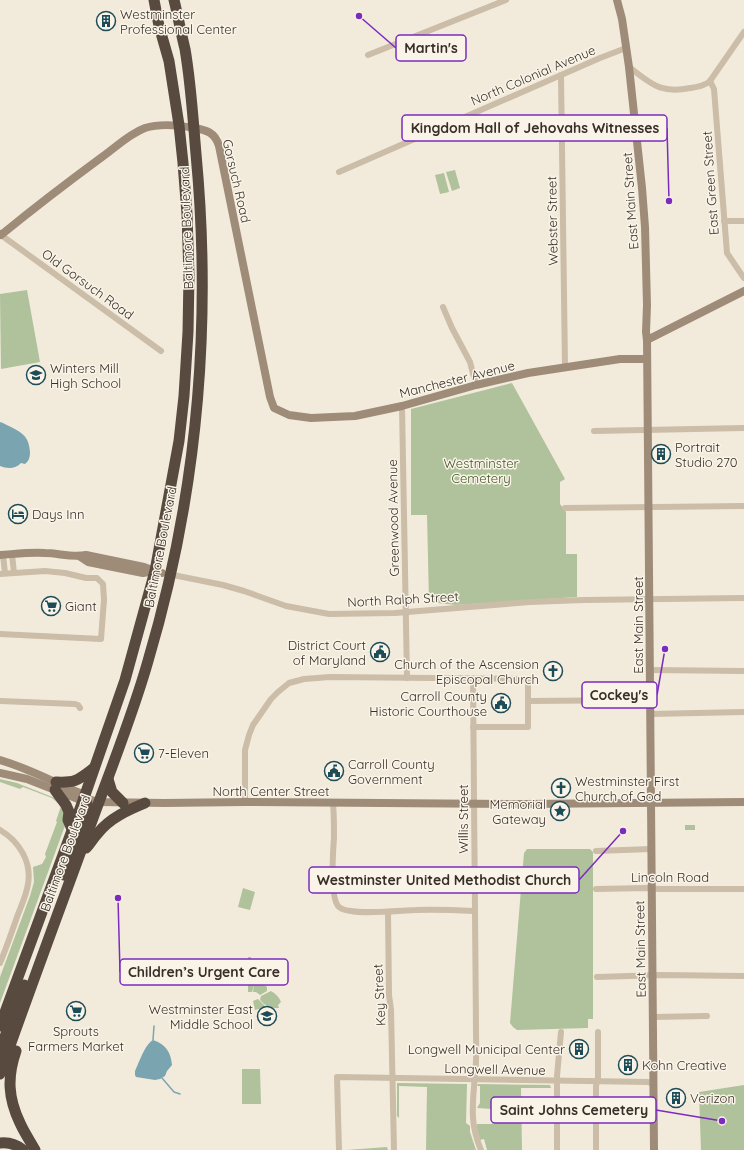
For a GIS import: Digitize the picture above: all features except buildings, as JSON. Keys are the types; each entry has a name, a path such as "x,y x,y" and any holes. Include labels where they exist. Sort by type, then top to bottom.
{"highway":[{"name":"Baltimore Boulevard","path":"0,1074 47,941 108,779 148,662 163,573 179,441 186,362 189,297 183,163 179,125 169,61 159,26 154,0"},
{"name":"Baltimore Boulevard","path":"0,1026 84,798 163,573 184,507 195,426 199,376 202,269 199,181 192,100 185,50 174,0"},
{"path":"72,829 68,820 69,812 56,786 74,782 94,767"},
{"path":"108,779 112,792 123,803"},
{"path":"0,1056 3,1042 88,808 84,798"},
{"path":"80,854 91,844 102,828 123,812 145,803"},
{"path":"23,1012 26,1023 12,1064 10,1089 12,1102 20,1123 35,1150"},
{"path":"0,1143 10,1143 23,1150"}],"street":[{"path":"368,55 506,0"},
{"name":"East Main Street","path":"617,0 629,67 643,196 647,305 651,325 647,340 654,1150"},
{"path":"629,67 654,86 663,89 676,91 703,86 710,81 744,32"},
{"name":"North Colonial Avenue","path":"339,172 626,48"},
{"name":"Webster Street","path":"561,75 565,367"},
{"name":"East Green Street","path":"710,81 714,89 715,96 727,253 744,278"},
{"name":"Gorsuch Road","path":"0,232 16,222 62,186 134,134 148,127 179,125 202,129 212,134 219,146 270,397 274,408"},
{"path":"724,221 744,221"},
{"name":"Old Gorsuch Road","path":"0,232 161,351"},
{"path":"647,340 744,291"},
{"path":"443,307 470,362 476,385"},
{"name":"Manchester Avenue","path":"274,408 289,415 311,418 355,416 402,406 476,385 528,373 620,359 648,359"},
{"name":"Greenwood Avenue","path":"402,406 407,678"},
{"path":"594,431 744,428"},
{"path":"565,508 744,506"},
{"path":"5,554 44,553 79,556 86,555 144,567 163,573"},
{"path":"5,554 14,573"},
{"path":"0,634 101,639 104,589 103,584 97,578 46,571 2,573 5,554"},
{"name":"North Ralph Street","path":"163,573 223,585 286,606 329,614 395,613 584,600 744,598"},
{"path":"650,670 744,671"},
{"path":"245,802 245,750 249,735 265,707 278,692 296,681 319,678 528,679 528,727 473,727"},
{"name":"Willis Street","path":"472,679 476,1028 472,1116 474,1131 481,1150"},
{"path":"528,701 650,700"},
{"path":"0,701 75,704 80,708"},
{"path":"650,714 744,712"},
{"name":"North Center Street","path":"0,760 13,764 56,786"},
{"path":"0,765 13,764"},
{"name":"North Center Street","path":"0,773 80,793 84,798 99,802 123,803 245,802 651,804 744,802"},
{"path":"734,803 744,799"},
{"path":"333,803 333,884 336,904 340,909 345,911 388,912 416,910 474,910"},
{"path":"0,830 13,840 23,852 27,866 28,882 24,898 0,964"},
{"path":"596,851 651,849"},
{"name":"Lincoln Road","path":"596,889 659,890 744,888"},
{"name":"Key Street","path":"388,912 394,1150"},
{"path":"597,977 744,976"},
{"path":"653,1017 707,1016"},
{"path":"557,1150 557,1081 561,1032"},
{"path":"596,1150 598,1032"},
{"name":"Longwell Avenue","path":"339,1150 337,1077 648,1082 653,1084"}],"green space":[{"path":"455,170 460,188 452,191 446,172"},
{"path":"444,173 449,192 440,194 435,175"},
{"path":"27,290 40,362 1,369 0,294"},
{"name":"Westminster Cemetery","path":"512,383 565,479 560,482 560,504 566,512 566,554 577,554 577,597 456,605 429,602 427,515 411,515 411,409"},
{"path":"0,779 17,783 55,798 63,807 66,823 0,1003 0,977 30,896 34,882 33,867 42,864 46,857 45,854 57,822 56,821 61,806 52,798 23,787 20,789 0,782"},
{"path":"685,825 695,825 695,830 685,830"},
{"path":"527,849 590,849 593,852 593,1019 588,1019 588,1028 517,1030 510,1023 524,853"},
{"path":"243,888 255,892 250,910 238,907"},
{"path":"248,957 251,957 251,981 253,981 254,985 252,992 248,992"},
{"path":"258,983 267,987 267,991 260,995 253,992 254,985 257,985"},
{"path":"271,991 281,1002 278,1005 279,1008 269,1007 260,1000 261,996"},
{"path":"258,999 266,1007 255,1010 253,1001"},
{"path":"242,1069 260,1069 261,1104 242,1104"},
{"path":"397,1083 467,1084 466,1123 470,1126 470,1132 476,1150 426,1150 427,1087 399,1086 399,1118 397,1116"},
{"path":"478,1084 550,1085 551,1088 521,1088 522,1150 487,1150 484,1139 480,1140 477,1124 492,1124 492,1109 477,1108 480,1103 480,1086 477,1086"},
{"path":"744,1085 744,1150 701,1150 699,1092"},
{"path":"387,1147 388,1150 346,1150"}],"water":[{"path":"0,422 22,433 25,437 29,446 30,456 25,464 21,463 11,468 0,466"},
{"path":"153,1040 161,1044 167,1050 172,1065 165,1076 160,1079 155,1080 136,1077 135,1071 142,1054 147,1045"}],"waterway":[{"path":"153,1040 154,1026"},
{"path":"162,1078 174,1092 180,1094"}],"place":[{"name":"Martin's","path":"359,16"},
{"name":"Westminster Professional Center","path":"106,21"},
{"name":"Kingdom Hall of Jehovahs Witnesses","path":"669,201"},
{"name":"Winters Mill High School","path":"36,375"},
{"name":"Portrait Studio 270","path":"661,454"},
{"name":"Days Inn","path":"18,514"},
{"name":"Giant","path":"51,606"},
{"name":"Cockey's","path":"665,649"},
{"name":"District Court of Maryland","path":"380,652"},
{"name":"Church of the Ascension Episcopal Church","path":"553,671"},
{"name":"Carroll County Historic Courthouse","path":"501,703"},
{"name":"7-Eleven","path":"144,753"},
{"name":"Carroll County Government","path":"334,771"},
{"name":"Westminster First Church of God","path":"561,788"},
{"name":"Memorial Gateway","path":"560,811"},
{"name":"Westminster United Methodist Church","path":"623,831"},
{"name":"Children’s Urgent Care","path":"118,898"},
{"name":"Sprouts Farmers Market","path":"76,1011"},
{"name":"Westminster East Middle School","path":"267,1016"},
{"name":"Longwell Municipal Center","path":"579,1049"},
{"name":"Kohn Creative","path":"628,1065"},
{"name":"Verizon","path":"676,1098"},
{"name":"Saint Johns Cemetery","path":"722,1121"}]}
